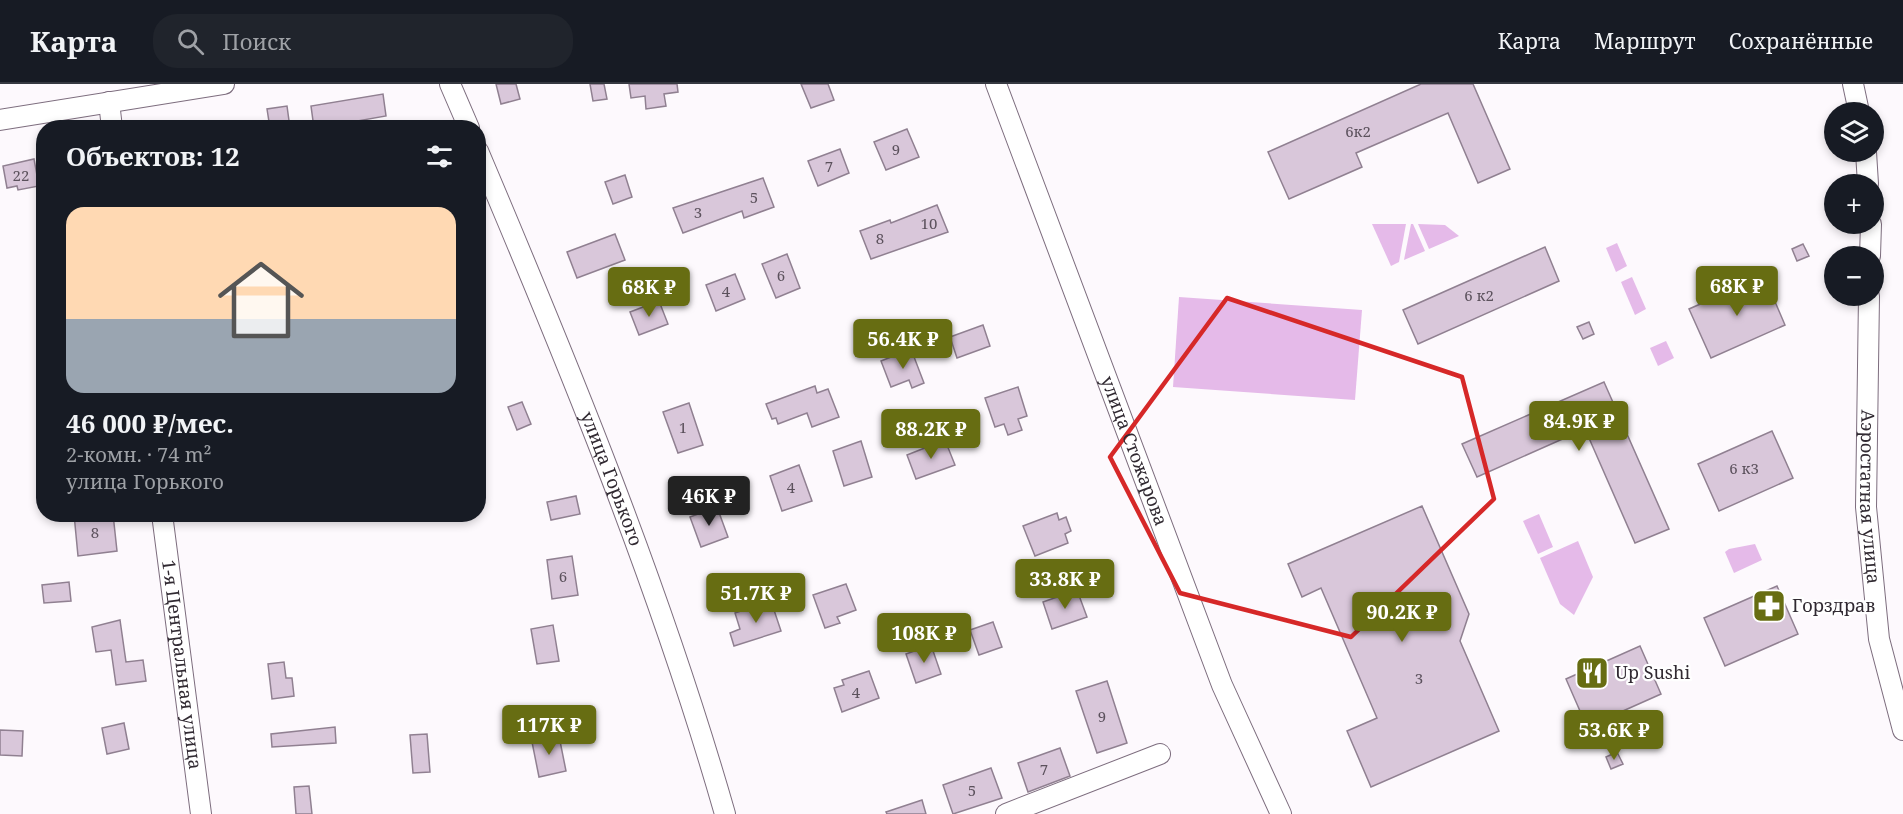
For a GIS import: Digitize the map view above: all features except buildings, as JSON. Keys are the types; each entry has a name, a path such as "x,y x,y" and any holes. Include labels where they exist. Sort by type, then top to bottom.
{"street":[{"path":"0,120 224,84"},
{"path":"450,84 466,120"},
{"name":"улица Стожарова","path":"996,84 1222,684 1281,814"},
{"path":"1853,84 1857,102"},
{"path":"109,102 111,120"},
{"name":"улица Горького","path":"486,170 545,309 622,506 693,703 725,814"},
{"name":"Аэростатная улица","path":"1869,306 1866,507 1879,639 1903,730"},
{"name":"1-я Центральная улица","path":"163,522 201,814"},
{"path":"1006,814 1160,754"}],"highlighted area":[{"path":"1227,298 1462,377 1494,499 1351,637 1180,593 1110,457"}],"shaded area":[{"path":"1372,224 1406,224 1399,262 1391,266"},
{"path":"1411,224 1425,251 1404,260"},
{"path":"1418,224 1445,225 1459,236 1429,249"},
{"path":"1617,243 1627,266 1616,272 1606,248"},
{"path":"1632,277 1646,309 1635,315 1621,282"},
{"path":"1179,297 1362,310 1355,400 1173,387"},
{"path":"1666,341 1674,358 1658,366 1650,348"},
{"path":"1539,514 1553,547 1538,554 1523,521"},
{"path":"1578,541 1593,577 1574,615 1560,604 1540,558"},
{"path":"1755,544 1762,560 1734,573 1725,552 1729,549"}],"place":[{"name":"Горздрав","path":"1769,606"},
{"name":"Up Sushi","path":"1592,673"}]}
